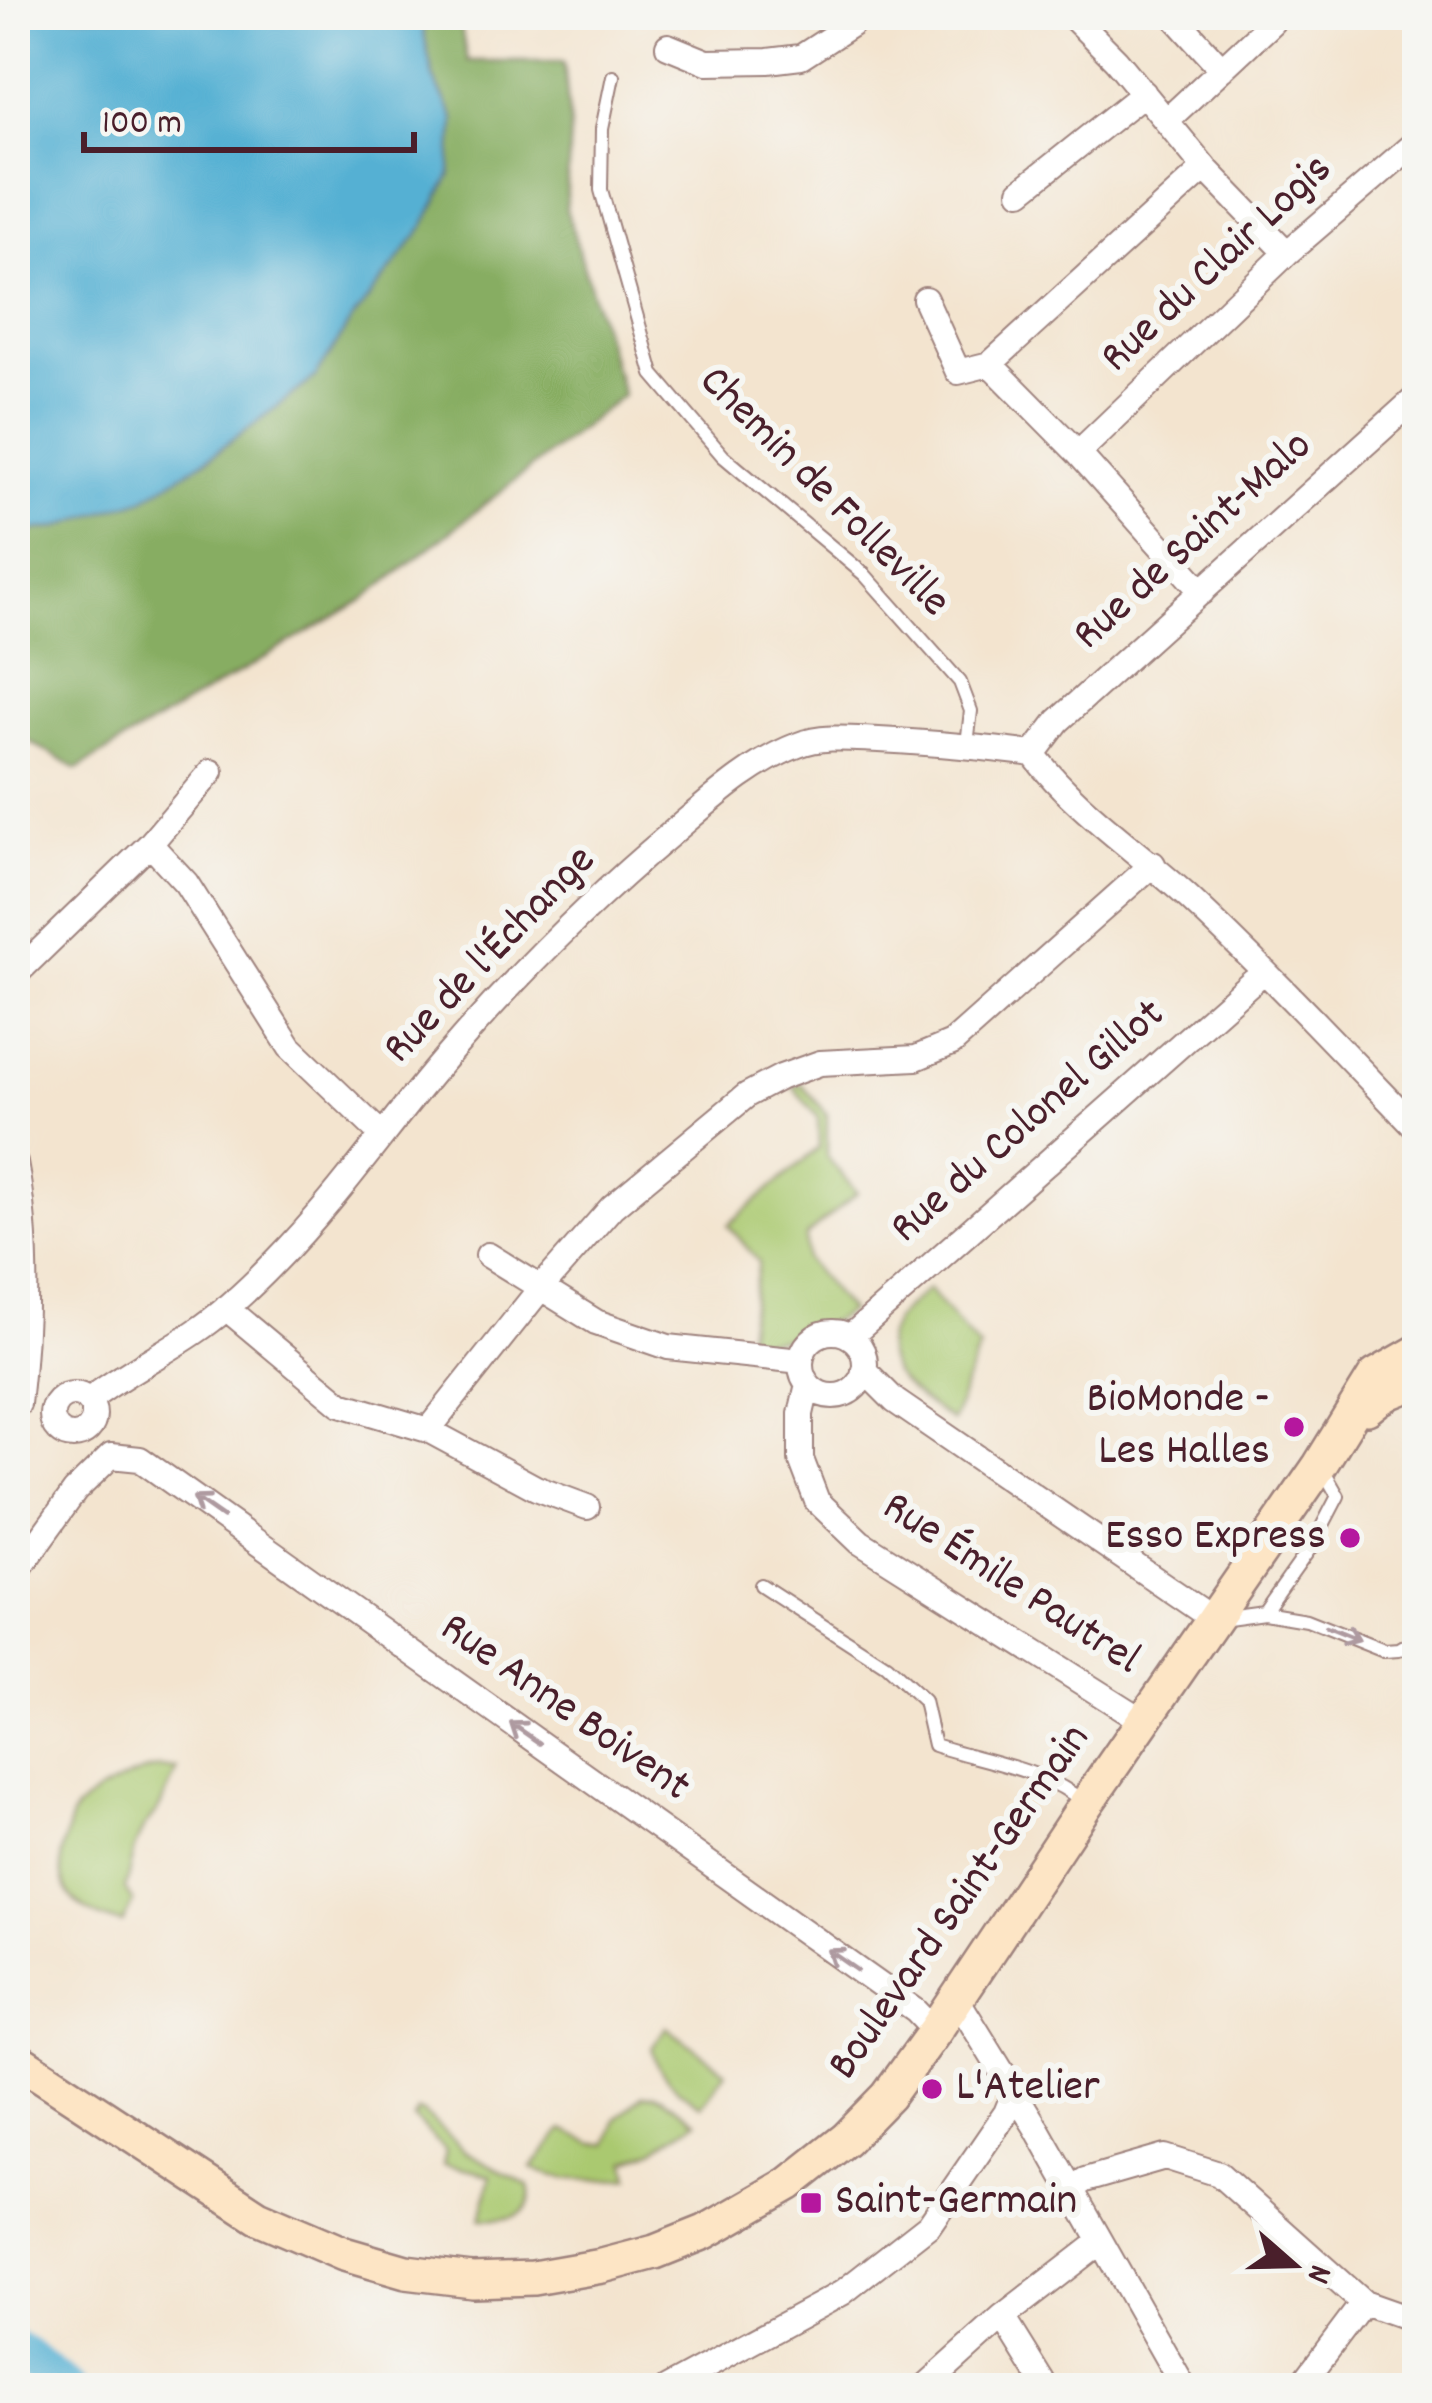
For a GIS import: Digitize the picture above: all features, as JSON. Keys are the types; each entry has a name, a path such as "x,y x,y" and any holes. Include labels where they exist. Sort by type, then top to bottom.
{"main road":[{"name":"Boulevard Saint-Germain","path":"15,2058 258,2217 344,2254 406,2272 472,2280 533,2278 655,2252 705,2232 789,2184 846,2139 888,2096 1320,1465 1375,1376 1417,1352"},
{"name":"Boulevard Saint-Germain","path":"1342,1429 1380,1396 1417,1383"}],"street":[{"path":"668,46 707,62 802,56 852,24 858,15"},
{"path":"1071,15 1117,59 1205,168 1287,253"},
{"path":"1173,15 1222,68"},
{"path":"1166,121 1272,22"},
{"path":"1021,191 1144,93"},
{"name":"Rue du Clair Logis","path":"1078,453 1287,253 1417,141"},
{"path":"925,298 958,372 990,364 1205,168"},
{"path":"990,364 1078,453 1202,592"},
{"name":"Rue de Saint-Malo","path":"1033,754 1058,721 1417,397"},
{"name":"Rue de l'Échange","path":"83,1421 110,1383 226,1309 291,1245 445,1058 589,907 733,782 802,743 837,739 967,744 1033,754"},
{"path":"1033,754 1051,778 1153,864 1264,971 1417,1129"},
{"path":"15,975 150,844 212,772"},
{"path":"150,844 186,884 290,1047 382,1135"},
{"path":"428,1430 540,1289 613,1207 747,1095 820,1063 916,1058 952,1043 1153,864"},
{"name":"Rue du Colonel Gillot","path":"850,1337 1264,971"},
{"path":"15,1163 26,1287 25,1345 16,1403 51,1414 54,1426 83,1421"},
{"path":"488,1255 596,1322 668,1347 804,1372"},
{"path":"226,1309 341,1404 428,1430 536,1488 587,1507"},
{"path":"818,1335 850,1337 861,1348 864,1370 858,1383 840,1395 816,1391 804,1372 809,1342 818,1335"},
{"path":"864,1370 895,1401 1213,1619"},
{"name":"Rue Émile Pautrel","path":"804,1372 801,1460 818,1501 860,1542 1143,1721"},
{"name":"Rue de l'Échange","path":"51,1414 56,1402 67,1395 80,1395 83,1421"},
{"path":"15,1574 83,1483 111,1456 83,1421"},
{"path":"83,1421 83,1483"},
{"name":"Rue Anne Boivent","path":"111,1456 140,1459 916,2012 935,2031"},
{"path":"957,1999 1015,2091 1184,2388"},
{"path":"668,2388 842,2293 928,2225 1006,2113 1015,2091"},
{"path":"1071,2189 1085,2180 1165,2157 1219,2174 1363,2303 1417,2322"},
{"path":"924,2388 1100,2242"},
{"path":"1299,2388 1363,2303"},
{"path":"1004,2318 1047,2388"}],"lane":[{"name":"Chemin de Folleville","path":"613,76 602,129 601,190 653,374 723,456 865,575 960,682 971,711 967,744"},
{"path":"1213,1619 1264,1612 1313,1544 1338,1496 1320,1465"},
{"path":"761,1585 886,1666 924,1701 934,1745 1002,1763 1068,1789 1086,1804"},
{"path":"1264,1612 1306,1619 1384,1651 1399,1650 1417,1639"}],"green space":[{"path":"420,15 459,15 467,61 564,61 570,128 566,209 623,395 366,598 77,769 15,733 15,532 56,528 206,460 316,377 348,325 454,119 433,77"},
{"path":"802,1084 827,1114 827,1157 857,1193 806,1236 806,1259 849,1311 800,1334 746,1340 759,1262 728,1225 819,1148 818,1117 793,1087"},
{"path":"928,1289 979,1348 952,1421 900,1381 887,1355 893,1323"},
{"path":"160,1768 177,1770 134,1849 125,1889 133,1902 122,1924 91,1912 70,1895 61,1871 66,1836 73,1815 84,1803 115,1784"},
{"path":"666,2027 726,2071 701,2106 670,2082 655,2058 652,2048"},
{"path":"654,2095 696,2122 654,2150 627,2161 630,2177 580,2180 532,2168 562,2130 594,2144 608,2144 616,2118 642,2096"},
{"path":"417,2111 465,2151 529,2186 531,2196 524,2211 509,2218 481,2219 491,2175 443,2164 446,2150 414,2119"}],"water":[{"path":"15,15 420,15 433,77 454,119 451,174 423,228 348,325 316,377 205,460 143,499 56,528 15,532"}],"waterway":[{"path":"15,2350 64,2388"}],"place":[{"name":"BioMonde - Les Halles","path":"1294,1427"},
{"name":"Esso Express","path":"1350,1538"},
{"name":"L'Atelier","path":"932,2089"},
{"name":"Saint-Germain","path":"811,2203"}]}
